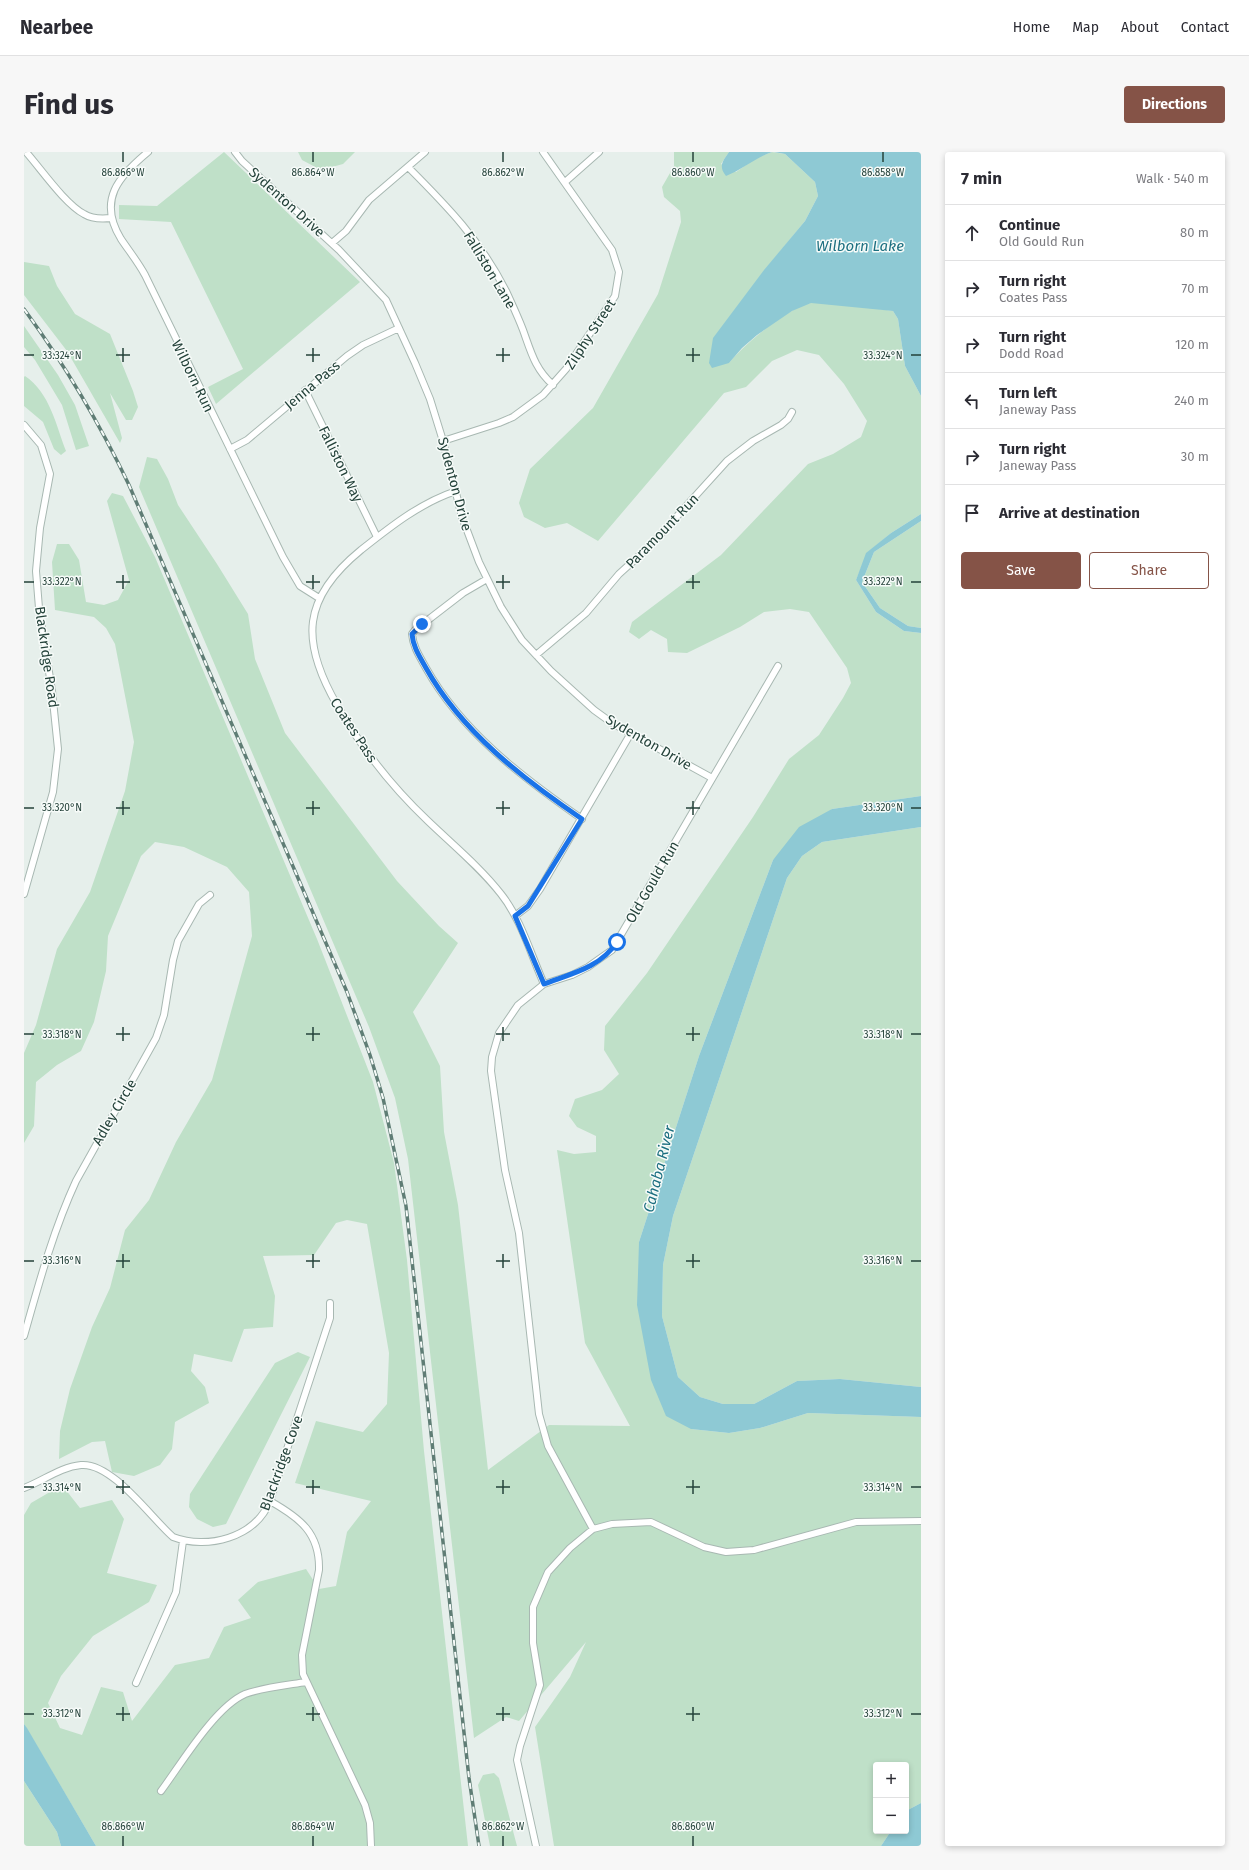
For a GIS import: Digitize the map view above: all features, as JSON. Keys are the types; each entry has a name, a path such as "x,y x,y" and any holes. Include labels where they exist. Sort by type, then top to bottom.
{"street":[{"path":"26,152 72,205 84,215 101,219 111,218 111,203 118,182 130,167 148,152"},
{"name":"Sydenton Drive","path":"234,152 245,164 332,243 386,300 430,399 443,440 470,540 487,579 511,624 536,655 570,691 594,710 712,778"},
{"path":"332,243 346,231 369,200 425,152"},
{"name":"Zilphy Street","path":"443,440 499,423 513,417 543,395 571,363 612,302 618,280 618,265 612,250 544,152"},
{"path":"565,182 598,152"},
{"name":"Falliston Lane","path":"408,167 450,210 479,246 497,275 514,308 534,362 544,376 553,385"},
{"name":"Wilborn Run","path":"111,218 122,240 130,249 145,275 291,572 300,586 319,598"},
{"name":"Jenna Pass","path":"230,449 247,440 347,356 363,345 399,328"},
{"name":"Falliston Way","path":"305,390 377,537"},
{"name":"Paramount Run","path":"536,655 586,613 619,574 651,545 727,461 748,444 788,420 792,412"},
{"name":"Blackridge Road","path":"24,425 41,445 50,474 40,528 36,571 39,608 52,691 58,749 53,792 24,894"},
{"name":"Coates Pass","path":"456,491 431,500 377,537 335,573 319,598 312,626 312,643 316,660 329,692 356,738 367,754 405,798 483,873 502,895 515,916 544,984"},
{"path":"487,579 463,593 415,630 412,634 415,648 443,695 473,730 526,778 582,819"},
{"name":"Old Gould Run","path":"593,1529 548,1446 539,1414 519,1233 505,1170 495,1108 491,1071 492,1057 499,1033 518,1005 529,994 544,984 572,975 588,967 612,950 778,666"},
{"path":"515,916 528,906 582,819 632,733"},
{"name":"Adley Circle","path":"24,1336 50,1246 65,1205 99,1140 149,1052 164,1015 173,960 178,941 199,904 210,895"},
{"name":"Blackridge Cove","path":"24,1488 68,1468 82,1465 92,1466 102,1470 126,1488 172,1537 183,1541 200,1543 212,1542 240,1533 258,1522 270,1501 330,1318 330,1303"},
{"path":"270,1501 294,1514 313,1536 319,1560 302,1655 303,1674 365,1806 370,1823 371,1846"},
{"path":"536,1846 517,1760 520,1746 540,1685 533,1643 533,1608 538,1592 548,1572 570,1548 593,1529 612,1524 651,1522 704,1547 726,1552 754,1550 856,1522 921,1521"},
{"path":"136,1683 176,1592 183,1541"},
{"path":"160,1791 216,1716 228,1704 246,1694 306,1682"}],"green space":[{"path":"224,152 360,282 216,404 208,387 243,369 171,222 119,219 119,205 157,206"},
{"path":"298,152 355,152 343,164 321,170 302,160"},
{"path":"674,152 729,152 721,164 736,172 756,158 772,152 785,154 815,182 818,196 805,221 764,271 729,363 745,346 766,328 789,313 810,303 838,303 893,311 898,319 905,366 921,396 921,514 891,533 867,553 856,580 876,612 904,631 921,633 921,796 832,809 773,860 699,1056 639,1242 691,1429 729,1433 760,1428 808,1413 921,1417 921,1803 909,1809 909,1762 873,1762 873,1834 889,1834 881,1846 554,1846 535,1727 570,1677 586,1642 519,1721 506,1717 474,1738 408,1159 395,1098 369,1027 139,487 147,457 157,459 168,479 178,505 248,614 255,659 285,733 397,881 439,926 458,943 413,1012 440,1066 444,1132 458,1205 488,1470 549,1425 630,1426 585,1343 557,1150 574,1154 596,1152 596,1136 577,1127 569,1116 575,1099 602,1090 619,1074 604,1050 605,1026 647,973 753,817 789,759 819,735 851,683 847,668 809,612 790,609 764,612 740,627 687,653 668,652 667,639 651,630 639,639 629,632 632,622 721,555 808,464 833,454 861,437 867,421 844,384 819,355 797,350 772,361 746,387 724,393 598,541 567,523 545,528 524,517 519,503 530,469 593,408 658,294 681,222 680,211 664,197 662,187 674,166"},
{"path":"24,262 49,266 57,286 75,314 110,334 138,407 132,420 126,420 110,393 122,438 120,443 67,351 24,295"},
{"path":"24,326 58,375 75,405 89,446 76,450 62,405 35,360 24,347"},
{"path":"25,376 41,391 51,410 66,451 61,455 54,449 43,422 24,406"},
{"path":"112,493 123,496 155,557 317,939 373,1082 394,1163 407,1260 424,1451 468,1846 96,1846 24,1724 24,1515 31,1503 62,1485 80,1508 112,1500 124,1519 107,1573 157,1585 149,1602 93,1636 61,1676 48,1703 60,1728 82,1735 101,1687 123,1692 132,1721 175,1665 209,1658 224,1627 251,1618 238,1600 258,1582 306,1569 319,1589 336,1586 347,1532 371,1501 295,1483 316,1421 363,1432 387,1404 389,1353 367,1224 347,1220 336,1223 314,1255 263,1256 275,1296 273,1327 244,1329 232,1362 194,1354 191,1371 205,1387 209,1403 175,1422 172,1449 160,1465 134,1476 112,1472 105,1441 92,1442 59,1459 60,1431 70,1389 92,1327 110,1288 125,1230 149,1200 176,1142 212,1080 252,936 249,892 227,867 184,847 155,842 141,856 108,936 106,971 94,1022 81,1051 57,1065 36,1082 34,1126 24,1143 24,1053 36,1025 57,949 90,892 125,791 134,742 115,644 106,628 94,617 55,610 52,562 57,544 69,544 79,560 86,602 104,605 118,600 129,580 107,501"},
{"path":"921,521 921,628 908,626 880,608 862,582 874,552"},
{"path":"921,827 921,1387 840,1379 797,1381 754,1404 723,1404 700,1397 678,1377 662,1316 663,1265 673,1216 787,878 802,856 822,842"},
{"path":"298,1352 310,1357 226,1524 213,1527 197,1519 189,1507 190,1494 275,1363"},
{"path":"494,1773 499,1778 517,1846 490,1846 478,1785 483,1775"},
{"path":"24,1781 57,1832 61,1846 24,1846"}],"water":[{"path":"729,152 772,152 726,176 722,169 722,164"},
{"name":"Wilborn Lake","path":"774,152 921,152 921,396 905,366 898,319 893,311 811,303 792,311 757,335 742,348 729,363 712,368 709,363 713,338 764,270 805,221 818,196 815,182 785,154"},
{"path":"921,514 921,521 874,552 862,582 880,608 908,626 921,628 921,633 904,631 876,612 856,580 866,553 891,533"},
{"path":"921,796 921,827 822,842 802,856 787,878 673,1216 663,1265 662,1316 678,1377 700,1397 723,1404 754,1404 797,1381 840,1379 921,1387 921,1417 808,1413 760,1428 729,1433 691,1429 666,1416 651,1380 637,1305 639,1242 699,1056 773,860 799,827 832,809"},
{"path":"24,1724 96,1846 61,1846 57,1832 24,1781"},
{"path":"921,1803 921,1846 881,1846 889,1834 909,1834 909,1809"}],"railway":[{"path":"24,309 81,394 129,485 347,992 370,1055 383,1098 406,1206 469,1778 479,1846"}],"route":[{"path":"422,624 412,634 415,648 443,695 456,711 473,730 526,778 582,819 540,889 528,906 515,916 544,984 572,975 588,967 605,957 617,942"}],"water label":[{"name":"Cahaba River","path":"659,1169"}]}
